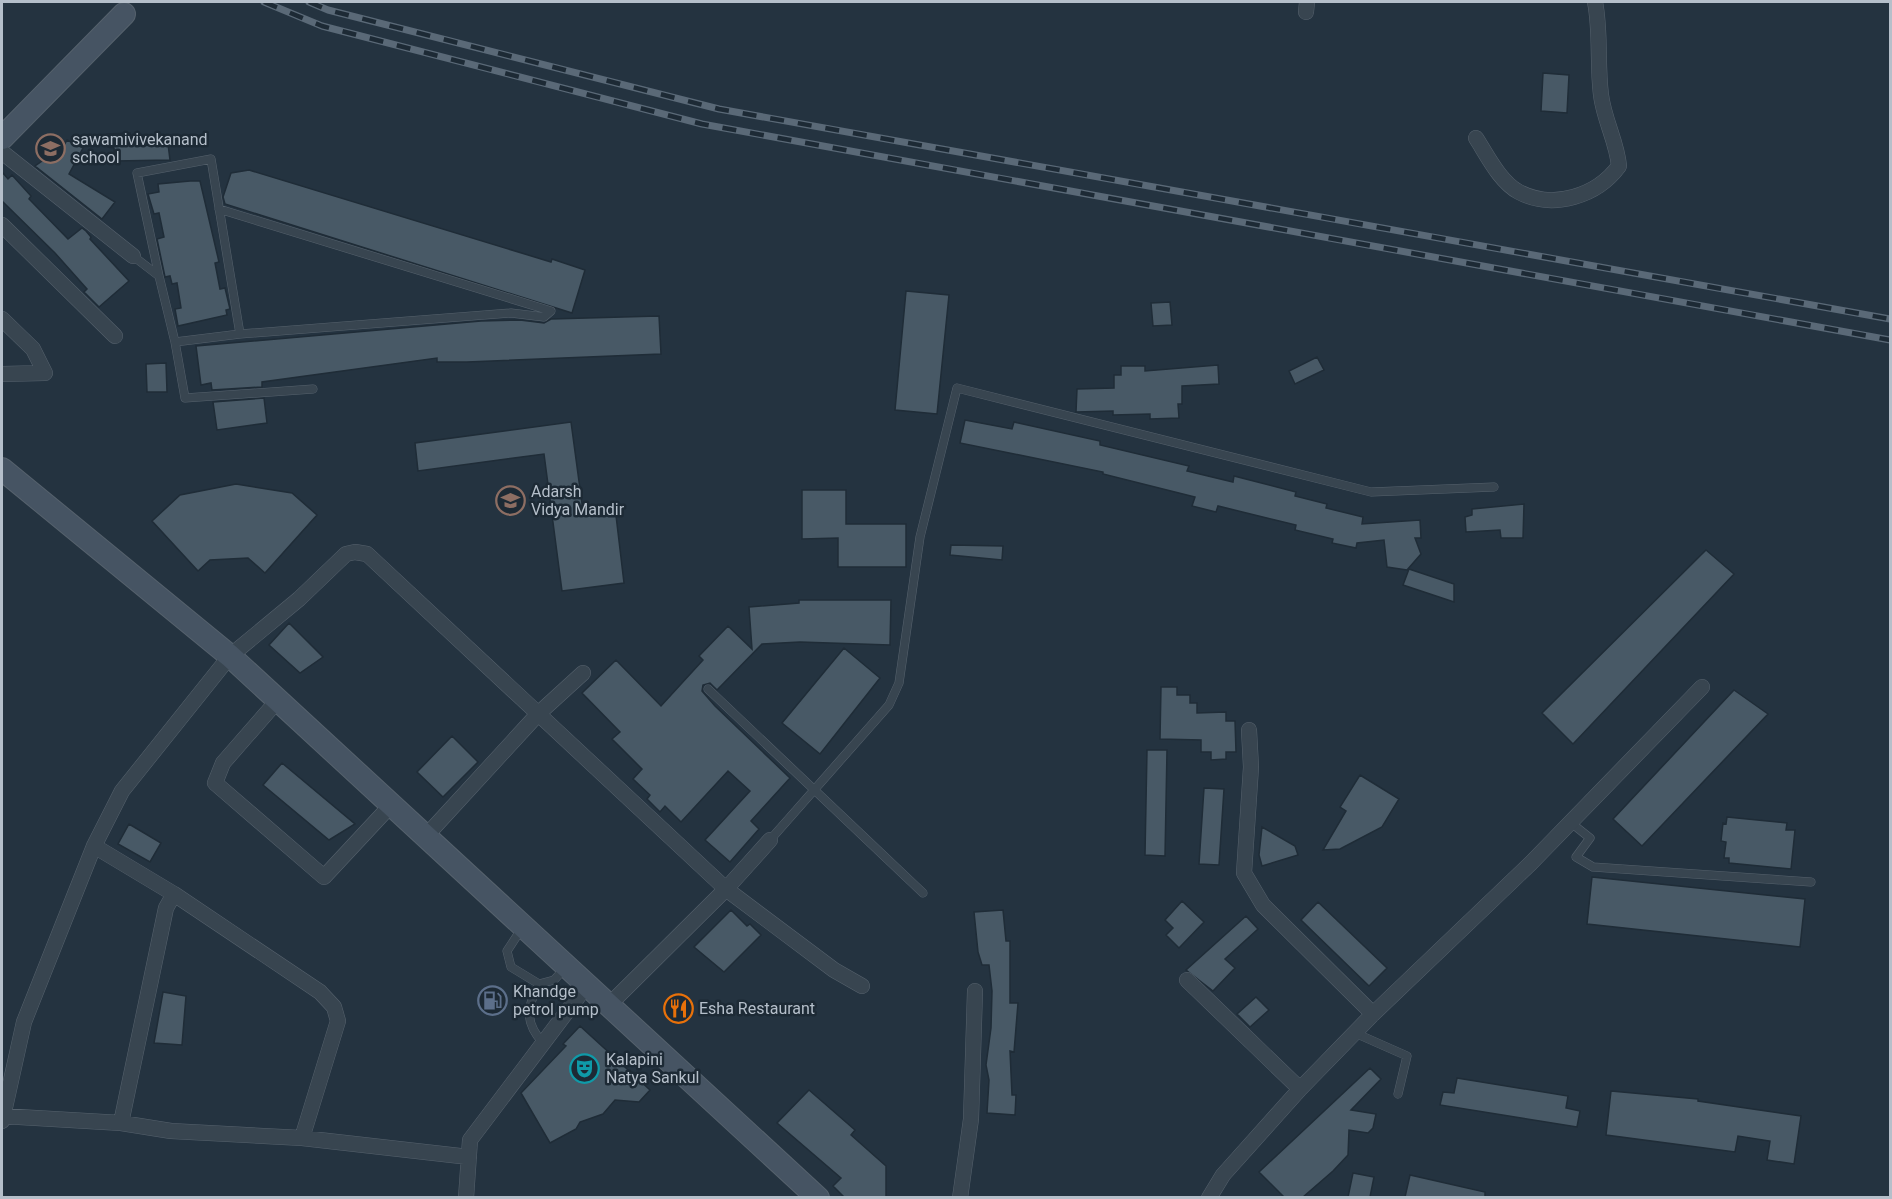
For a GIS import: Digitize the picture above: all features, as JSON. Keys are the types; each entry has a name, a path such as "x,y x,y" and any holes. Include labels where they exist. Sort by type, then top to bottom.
{"main road":[{"path":"2,124 20,100 120,11 2,138"},
{"path":"2,469 230,656 818,1197"}],"street":[{"path":"1476,138 1502,176 1518,192 1557,200 1576,198 1612,176 1619,166 1618,152 1608,131 1601,94 1594,2"},
{"path":"2,152 133,256"},
{"path":"2,225 115,336"},
{"path":"2,319 33,349 45,373 2,374"},
{"path":"2,1121 24,1022 94,846 122,791 230,656 299,599 346,554 355,552 367,554 726,890 834,970 862,987"},
{"path":"426,836 538,714 583,673"},
{"path":"1209,1197 1223,1175 1300,1089 1373,1014 1570,822 1702,687"},
{"path":"278,700 223,763 215,783 324,876 392,804"},
{"path":"1249,730 1251,767 1244,873 1263,905 1373,1014"},
{"path":"609,1005 726,890 770,840"},
{"path":"94,846 174,894 320,992 334,1007 338,1022 302,1138"},
{"path":"121,1123 166,908 174,894"},
{"path":"1187,980 1300,1089"},
{"path":"466,1197 470,1140 587,985"},
{"path":"960,1197 971,1119 975,992"},
{"path":"2,1116 121,1123 171,1131 302,1138 469,1157"}],"lane":[{"path":"240,334 211,159 137,173 175,342 185,398 313,389"},
{"path":"175,342 240,334 511,313 544,317 551,311 219,209"},
{"path":"133,256 159,276"},
{"path":"770,840 889,705 899,683 920,537 957,388 1371,492 1494,487"},
{"path":"708,689 922,893"},
{"path":"1570,822 1590,838 1576,857 1593,867 1811,882"},
{"path":"523,926 509,945 507,961 511,968 539,984 554,980 567,966"},
{"path":"539,984 529,1005 528,1017 532,1030 543,1043"},
{"path":"1355,1033 1407,1056 1398,1094"}],"building":[{"path":"1543,73 1569,75 1567,113 1541,111"},
{"path":"130,133 130,137 138,136 139,146 168,144 170,160 115,161 114,148 108,147 107,134"},
{"path":"67,140 83,148 69,174 115,202 102,219 35,166 48,157 59,154"},
{"path":"249,170 551,262 552,259 585,270 572,313 225,204 223,197 231,173"},
{"path":"2,172 8,179 12,175 31,196 29,199 68,239 82,228 86,231 90,239 129,281 99,307 84,292 87,289 55,253 2,201"},
{"path":"200,181 219,262 215,263 220,289 225,288 230,309 226,310 227,315 178,326 175,309 181,308 177,283 172,284 170,276 165,277 157,239 164,237 159,213 154,214 148,194 159,192 158,184"},
{"path":"906,291 949,295 937,414 895,410"},
{"path":"1170,302 1172,325 1153,326 1151,303"},
{"path":"659,316 661,354 467,362 437,362 437,358 262,382 262,387 212,390 211,383 201,385 196,346 481,321 520,320 544,323 551,319"},
{"path":"1317,357 1324,370 1295,384 1289,371"},
{"path":"166,363 167,392 147,392 146,364"},
{"path":"1218,365 1219,384 1182,386 1182,404 1178,404 1179,418 1150,419 1150,414 1113,415 1113,411 1076,412 1077,389 1114,388 1114,375 1121,375 1121,366 1145,366 1145,371"},
{"path":"264,398 267,423 217,430 213,402"},
{"path":"965,420 1012,429 1014,422 1100,441 1100,445 1189,466 1187,471 1233,482 1234,476 1296,492 1295,496 1327,504 1326,508 1363,517 1362,524 1420,520 1421,538 1415,538 1421,554 1407,570 1387,567 1384,540 1357,543 1356,548 1332,543 1333,539 1295,530 1296,525 1218,506 1216,512 1192,506 1195,497 1103,474 1103,472 960,443"},
{"path":"571,422 583,511 615,507 624,583 562,591 544,454 418,471 415,443"},
{"path":"236,484 292,493 317,515 265,573 248,558 210,560 198,571 152,521 180,495"},
{"path":"802,490 846,490 846,524 906,524 906,567 838,567 838,538 802,539"},
{"path":"1524,504 1523,538 1501,538 1500,530 1466,532 1465,517 1472,515 1472,509"},
{"path":"951,545 1003,546 1002,560 950,555"},
{"path":"1706,550 1734,574 1573,744 1542,713"},
{"path":"1409,569 1454,584 1454,602 1403,585"},
{"path":"799,600 891,600 890,645 800,642 762,644 717,690 710,683 703,685 702,691 715,706 790,778 751,821 759,829 730,862 705,840 750,791 728,771 681,822 665,806 660,812 647,799 650,795 633,779 642,769 612,739 620,732 582,693 616,660 661,706 703,660 699,656 728,626 752,649 749,607 799,603"},
{"path":"289,623 323,657 300,673 269,645"},
{"path":"844,648 880,678 820,754 782,723"},
{"path":"1161,687 1177,687 1177,695 1190,695 1190,703 1197,703 1197,713 1226,712 1226,721 1235,721 1236,752 1226,752 1226,759 1211,760 1211,752 1201,752 1201,740 1160,739"},
{"path":"1734,690 1768,714 1642,846 1613,819"},
{"path":"452,736 478,762 443,797 417,772"},
{"path":"1147,750 1167,750 1165,856 1145,855"},
{"path":"282,763 355,824 329,840 263,785"},
{"path":"1360,775 1399,799 1382,827 1340,849 1323,850 1346,811 1340,807"},
{"path":"1204,788 1224,789 1219,865 1199,864"},
{"path":"1727,817 1787,823 1786,830 1795,830 1791,869 1729,863 1729,858 1724,858 1726,842 1721,841 1723,823 1726,824"},
{"path":"129,824 161,843 150,862 118,844"},
{"path":"1262,827 1295,846 1298,855 1262,866 1259,855"},
{"path":"1592,877 1805,899 1800,947 1587,924"},
{"path":"1182,901 1204,922 1179,948 1166,935 1173,928 1165,920"},
{"path":"1318,902 1387,968 1369,986 1301,920"},
{"path":"731,910 747,926 750,924 761,935 724,972 694,947"},
{"path":"1003,910 1006,941 1010,941 1010,1003 1018,1003 1014,1052 1010,1051 1012,1095 1016,1095 1015,1115 987,1113 989,1080 986,1065 991,1028 992,991 989,965 982,965 978,952 974,912"},
{"path":"1246,916 1258,929 1225,959 1235,968 1213,991 1186,970"},
{"path":"163,992 186,996 182,1045 154,1043"},
{"path":"1256,997 1269,1010 1250,1027 1237,1014"},
{"name":"Kalapini Natya Sankul","path":"580,1026 650,1090 639,1102 615,1100 603,1114 580,1122 576,1129 550,1143 521,1093 566,1046 563,1044"},
{"path":"1370,1068 1381,1079 1351,1110 1376,1114 1373,1128 1368,1133 1349,1130 1348,1155 1333,1171 1303,1197 1284,1197 1259,1172"},
{"path":"1457,1078 1568,1096 1566,1108 1580,1111 1577,1127 1440,1105 1443,1092 1454,1093"},
{"path":"809,1090 855,1130 851,1135 886,1166 886,1197 844,1197 833,1186 841,1178 777,1123"},
{"path":"1611,1091 1698,1099 1698,1101 1801,1116 1794,1164 1767,1160 1770,1141 1738,1136 1735,1152 1606,1135"},
{"path":"1353,1173 1374,1177 1370,1197 1348,1197"},
{"path":"1410,1175 1485,1192 1485,1197 1405,1197"}],"railway":[{"path":"264,2 322,26 702,124 1890,340"},
{"path":"309,2 328,10 719,109 1890,319"}],"place":[{"name":"sawamivivekanand school","path":"51,148"},
{"name":"Adarsh Vidya Mandir","path":"510,500"},
{"name":"Khandge petrol pump","path":"492,1000"},
{"name":"Esha Restaurant","path":"678,1008"},
{"name":"Kalapini Natya Sankul","path":"585,1068"}]}
